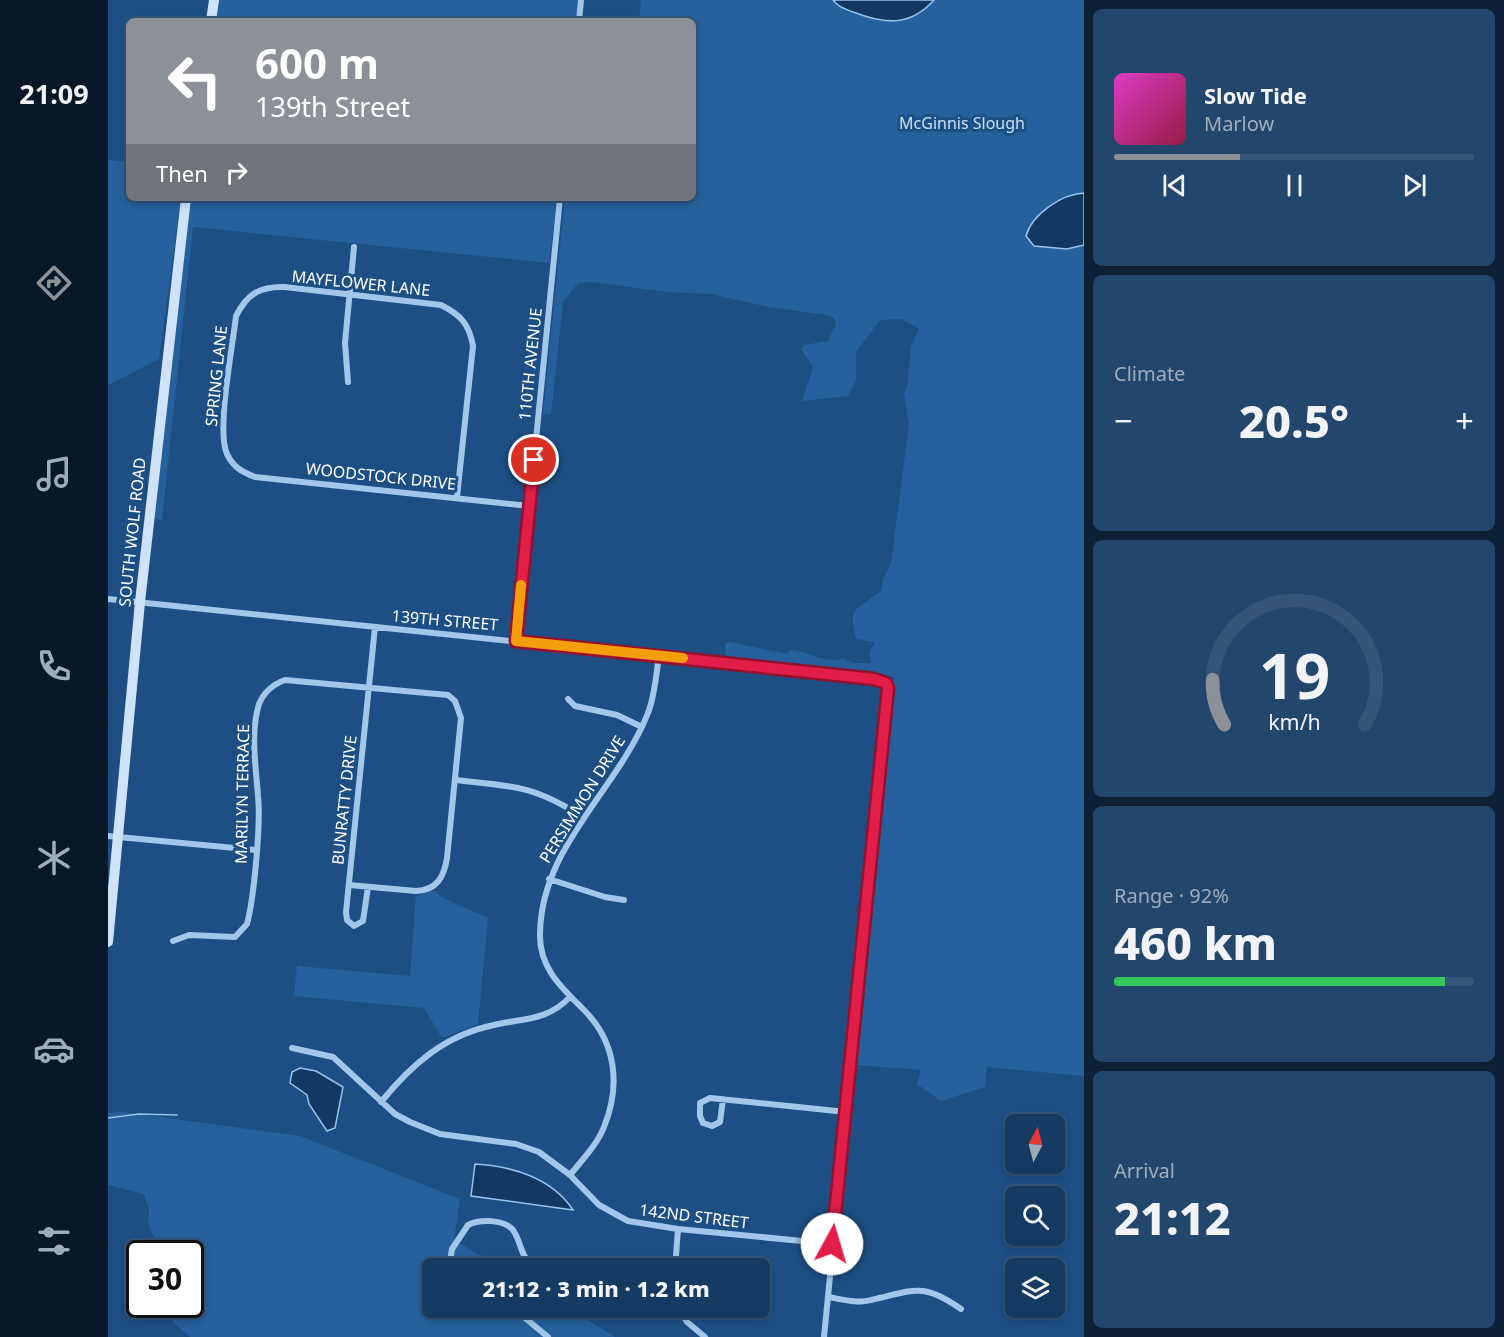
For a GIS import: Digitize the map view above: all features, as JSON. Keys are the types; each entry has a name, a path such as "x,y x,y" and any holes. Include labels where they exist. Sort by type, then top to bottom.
{"main road":[{"path":"211,18 214,0"},
{"name":"SOUTH WOLF ROAD","path":"108,942 113,837 186,201"}],"street":[{"path":"579,18 581,0"},
{"name":"110TH AVENUE","path":"516,641 560,201"},
{"path":"348,382 345,343 354,247"},
{"name":"MAYFLOWER LANE","path":"251,294 273,287 441,305 457,313 470,328 472,346 457,497"},
{"name":"SPRING LANE","path":"234,464 224,443 224,429 236,316 251,294"},
{"name":"WOODSTOCK DRIVE","path":"234,464 242,472 255,477 529,506"},
{"name":"139TH STREET","path":"108,599 874,679 886,683 888,688 846,1112"},
{"name":"BUNRATTY DRIVE","path":"368,887 363,921 354,926 346,920 375,627"},
{"name":"PERSIMMON DRIVE","path":"570,1175 604,1128 613,1076 612,1056 606,1039 597,1025 554,979 542,952 540,917 549,879 555,865 642,727 654,695 659,656"},
{"name":"MARILYN TERRACE","path":"173,941 189,935 227,938 242,932 249,915 255,850 259,797 254,752 262,699 275,684 285,680 447,695 455,701 461,718 445,870 436,886 416,891 350,885"},
{"path":"568,699 575,706 617,715 642,727"},
{"path":"455,780 518,786 539,792 584,818"},
{"path":"113,837 255,850"},
{"path":"549,879 605,897 624,900"},
{"path":"381,1102 406,1071 438,1047 456,1037 494,1024 537,1019 550,1014 570,997"},
{"name":"142ND STREET","path":"292,1048 333,1057 381,1102 410,1122 440,1134 529,1148 549,1158 570,1175 599,1205 613,1214 646,1226 832,1244"},
{"path":"723,1099 720,1122 712,1126 704,1123 699,1108 701,1100 723,1099 846,1112 824,1337"},
{"path":"451,1258 452,1249 468,1225 482,1221 507,1226 513,1231 520,1250 528,1258"},
{"path":"676,1258 678,1229"},
{"path":"828,1297 869,1301 906,1290 924,1290 944,1297 960,1309"},
{"path":"525,1318 548,1337"},
{"path":"684,1318 705,1337"}],"green space":[{"path":"218,0 578,0 576,18 215,18"},
{"name":"McGinnis Slough","path":"641,0 1084,0 1084,1076 987,1067 985,1087 941,1101 917,1084 921,1070 857,1065 894,677 726,657 725,644 729,642 787,654 791,650 830,660 843,658 854,663 871,663 870,652 875,642 856,639 853,620 856,610 881,591 883,579 891,564 909,424 904,393 907,388 911,346 919,329 901,319 880,320 856,352 856,381 848,396 802,401 813,367 801,349 804,345 828,341 836,324 834,318 827,315 768,307 711,294 667,292 593,282 578,283 563,302 551,415 543,414 565,201 696,201 696,18 639,18"},
{"path":"108,160 126,162 126,201 181,201 159,359 108,385"},
{"path":"191,201 557,201 549,263 193,227 162,520 155,519 168,382"},
{"path":"435,890 441,897 488,918 478,1024 442,1038 424,1008 294,996 297,966 410,976 416,896"},
{"path":"123,1112 300,1136 460,1199 454,1240 484,1258 422,1258 422,1318 584,1318 615,1337 190,1337 173,1322 172,1318 204,1318 204,1240 155,1240 148,1223 149,1210 144,1194 108,1185 108,1113"}],"shaded area":[{"path":"833,0 934,0 916,15 896,21 886,21 842,8"},
{"path":"1084,193 1084,245 1067,249 1034,246 1026,236 1034,220 1058,201"},
{"path":"300,1068 316,1071 343,1087 335,1128 327,1131 309,1104 307,1095 290,1083 292,1072"},
{"path":"475,1164 517,1171 543,1182 564,1199 573,1210 471,1196"}],"waterway":[{"path":"108,1118 139,1114 177,1115"}],"slow traffic":[{"path":"521,585 516,641 683,658"}],"route":[{"path":"534,460 516,641 874,679 886,683 888,688 832,1244"}]}
